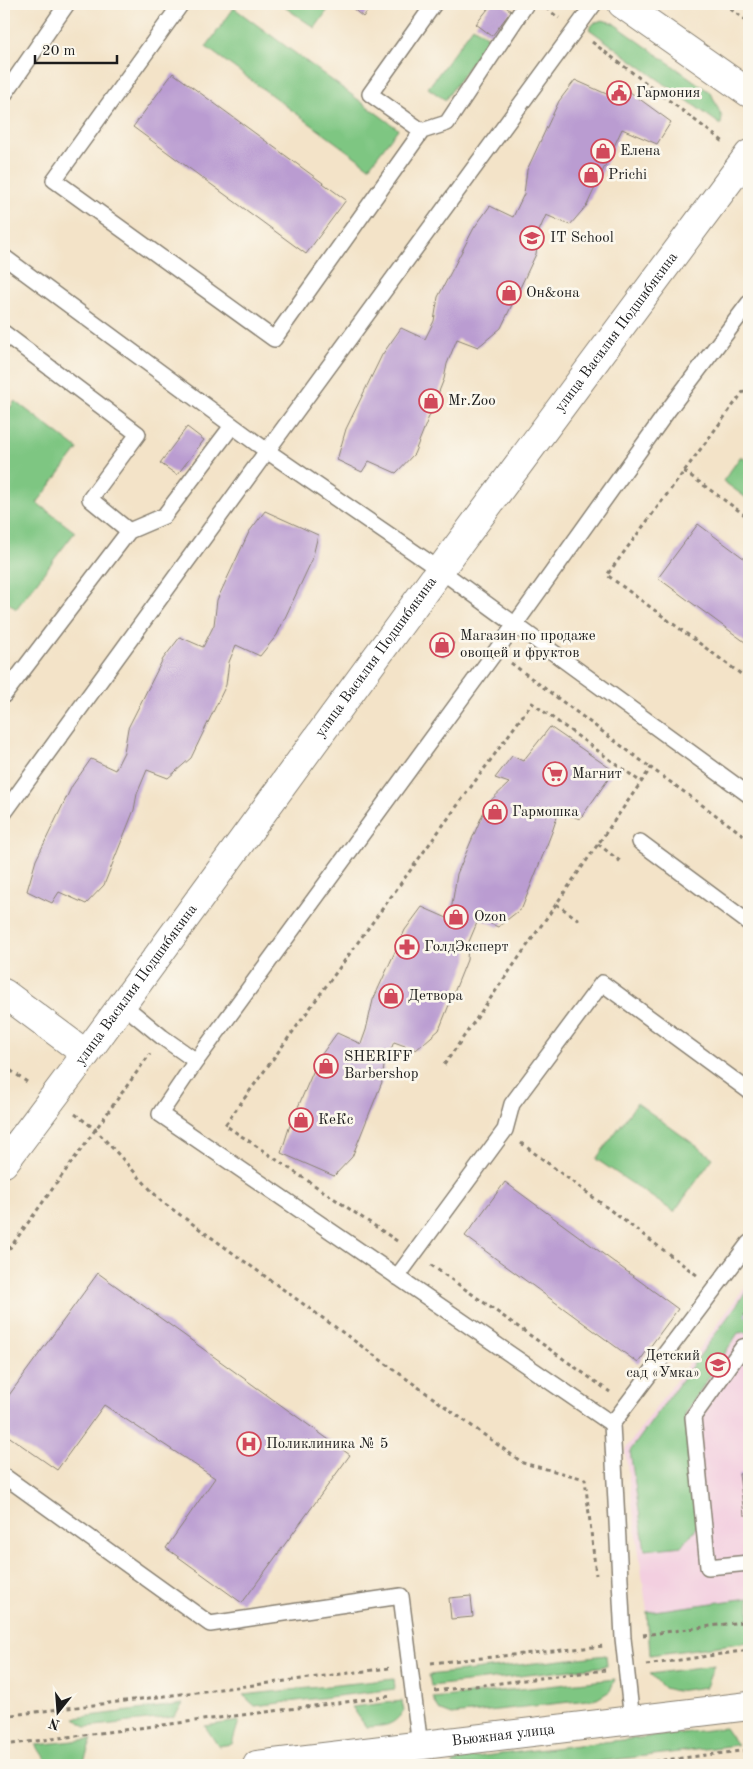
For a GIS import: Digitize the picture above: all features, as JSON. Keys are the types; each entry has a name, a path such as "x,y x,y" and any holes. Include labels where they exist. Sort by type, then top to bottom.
{"street":[{"path":"622,4 749,94"},
{"name":"улица Василия Подшибякина","path":"4,1162 86,1054 440,570 748,156"},
{"path":"4,993 86,1054"},
{"name":"Вьюжная улица","path":"257,1765 749,1706"}],"lane":[{"path":"4,95 67,4"},
{"path":"181,4 54,180 274,339 422,131 447,123 526,4"},
{"path":"422,131 370,94 434,4"},
{"path":"4,813 594,4"},
{"path":"4,257 232,426 440,570 749,795"},
{"path":"612,1424 160,1114 196,1061 749,303"},
{"path":"4,333 138,434 90,499 129,531"},
{"path":"4,695 129,531 164,516 232,426"},
{"path":"640,842 749,922"},
{"path":"396,1276 505,1130 512,1104 602,983 749,1091"},
{"path":"122,1004 162,1037 196,1061"},
{"path":"632,1721 623,1638 612,1424 749,1243"},
{"path":"749,1346 743,1347 693,1417 708,1567 749,1563"},
{"path":"4,1476 210,1624 401,1596 420,1746"}],"path":[{"path":"540,4 748,156"},
{"path":"724,4 749,23"},
{"path":"749,384 607,575 749,680"},
{"path":"684,471 749,518"},
{"path":"496,651 749,840"},
{"path":"627,1404 413,1252 225,1125 532,703 640,782"},
{"path":"444,1066 651,768"},
{"path":"598,844 622,862"},
{"path":"556,904 582,922"},
{"path":"4,1256 162,1037"},
{"path":"95,1129 161,1201 523,1463 585,1479 596,1577"},
{"path":"505,1130 716,1289"},
{"path":"4,1716 409,1666 604,1646 623,1638 749,1621"},
{"path":"602,1636 604,1646"},
{"path":"4,1745 627,1668 749,1650"},
{"path":"623,1765 749,1750"}],"shaded area":[{"name":"Детский сад «Умка»","path":"749,1281 749,1598 647,1612 625,1450"}],"green space":[{"path":"280,4 332,4 315,28"},
{"path":"234,8 398,129 369,167 206,47"},
{"path":"602,20 613,23 711,93 722,117 721,125 589,29 594,23"},
{"path":"473,27 489,38 445,100 428,88"},
{"path":"15,401 78,449 37,503 75,532 16,609 4,599 4,416"},
{"path":"741,456 749,463 749,500 723,481"},
{"path":"637,1103 713,1158 674,1212 596,1159"},
{"path":"749,1288 749,1332 738,1333 685,1414 697,1527 682,1546 645,1550 630,1451"},
{"path":"749,1598 749,1642 650,1655 647,1612"},
{"path":"606,1655 607,1666 431,1686 429,1675"},
{"path":"714,1665 706,1687 676,1691 664,1688 650,1674"},
{"path":"394,1679 395,1689 255,1706 243,1695"},
{"path":"615,1679 610,1691 597,1699 452,1715 439,1710 433,1698"},
{"path":"402,1701 404,1711 396,1720 388,1725 366,1727 352,1707"},
{"path":"183,1704 174,1717 86,1727 75,1718"},
{"path":"239,1721 232,1744 218,1746 205,1726"},
{"path":"725,1728 737,1745 570,1765 452,1765 458,1759"},
{"path":"92,1739 84,1761 49,1765 36,1745"}],"building":[{"path":"353,4 373,4 363,17 351,7"},
{"path":"492,4 502,4 511,11 492,36 476,24"},
{"path":"173,73 346,200 306,254 133,127"},
{"path":"575,80 611,96 619,84 671,122 657,144 622,129 587,205 570,225 546,215 539,231 536,254 501,328 478,347 457,339 447,364 444,379 414,454 396,473 369,461 362,472 337,460 346,429 382,355 401,328 425,339 434,321 438,297 474,228 490,206 513,217 524,194 527,170 559,101"},
{"path":"187,427 204,440 177,475 160,463"},
{"path":"265,511 318,535 312,560 277,635 260,656 236,645 229,662 226,685 191,758 168,778 147,770 137,794 134,810 104,885 86,904 59,892 52,903 27,891 36,860 72,786 91,759 115,770 124,752 128,728 163,659 180,637 203,647 214,625 217,600 249,532"},
{"path":"698,524 749,562 749,645 658,578"},
{"name":"Магазин по продаже овощей и фруктов","path":"440,633 454,643 445,657 430,647"},
{"path":"550,727 614,771 580,819 559,811 522,908 498,927 479,918 468,944 467,960 439,1030 416,1050 394,1042 384,1066 382,1082 352,1157 334,1176 281,1153 289,1128 319,1058 337,1033 361,1044 373,1000 405,930 422,907 447,918 452,905 457,874 487,804 509,783 495,778 512,756 523,761"},
{"path":"505,1182 678,1309 638,1363 465,1236"},
{"name":"Поликлиника № 5","path":"98,1273 350,1455 242,1603 166,1548 215,1478 104,1405 57,1470 4,1433 4,1402"},
{"path":"749,1308 749,1319 744,1315"},
{"path":"749,1473 749,1515 744,1515 739,1474"},
{"path":"471,1596 473,1617 451,1619 449,1598"}],"place":[{"name":"Гармония","path":"619,93"},
{"name":"Елена","path":"603,151"},
{"name":"Prichi","path":"591,175"},
{"name":"IT School","path":"532,238"},
{"name":"Он&она","path":"509,293"},
{"name":"Mr.Zoo","path":"431,401"},
{"name":"Магазин по продаже овощей и фруктов","path":"442,645"},
{"name":"Магнит","path":"555,774"},
{"name":"Гармошка","path":"495,812"},
{"name":"Ozon","path":"456,917"},
{"name":"ГолдЭксперт","path":"407,947"},
{"name":"Детвора","path":"391,996"},
{"name":"SHERIFF Barbershop","path":"326,1066"},
{"name":"КеКс","path":"301,1120"},
{"name":"Детский сад «Умка»","path":"718,1365"},
{"name":"Поликлиника № 5","path":"249,1444"}]}
